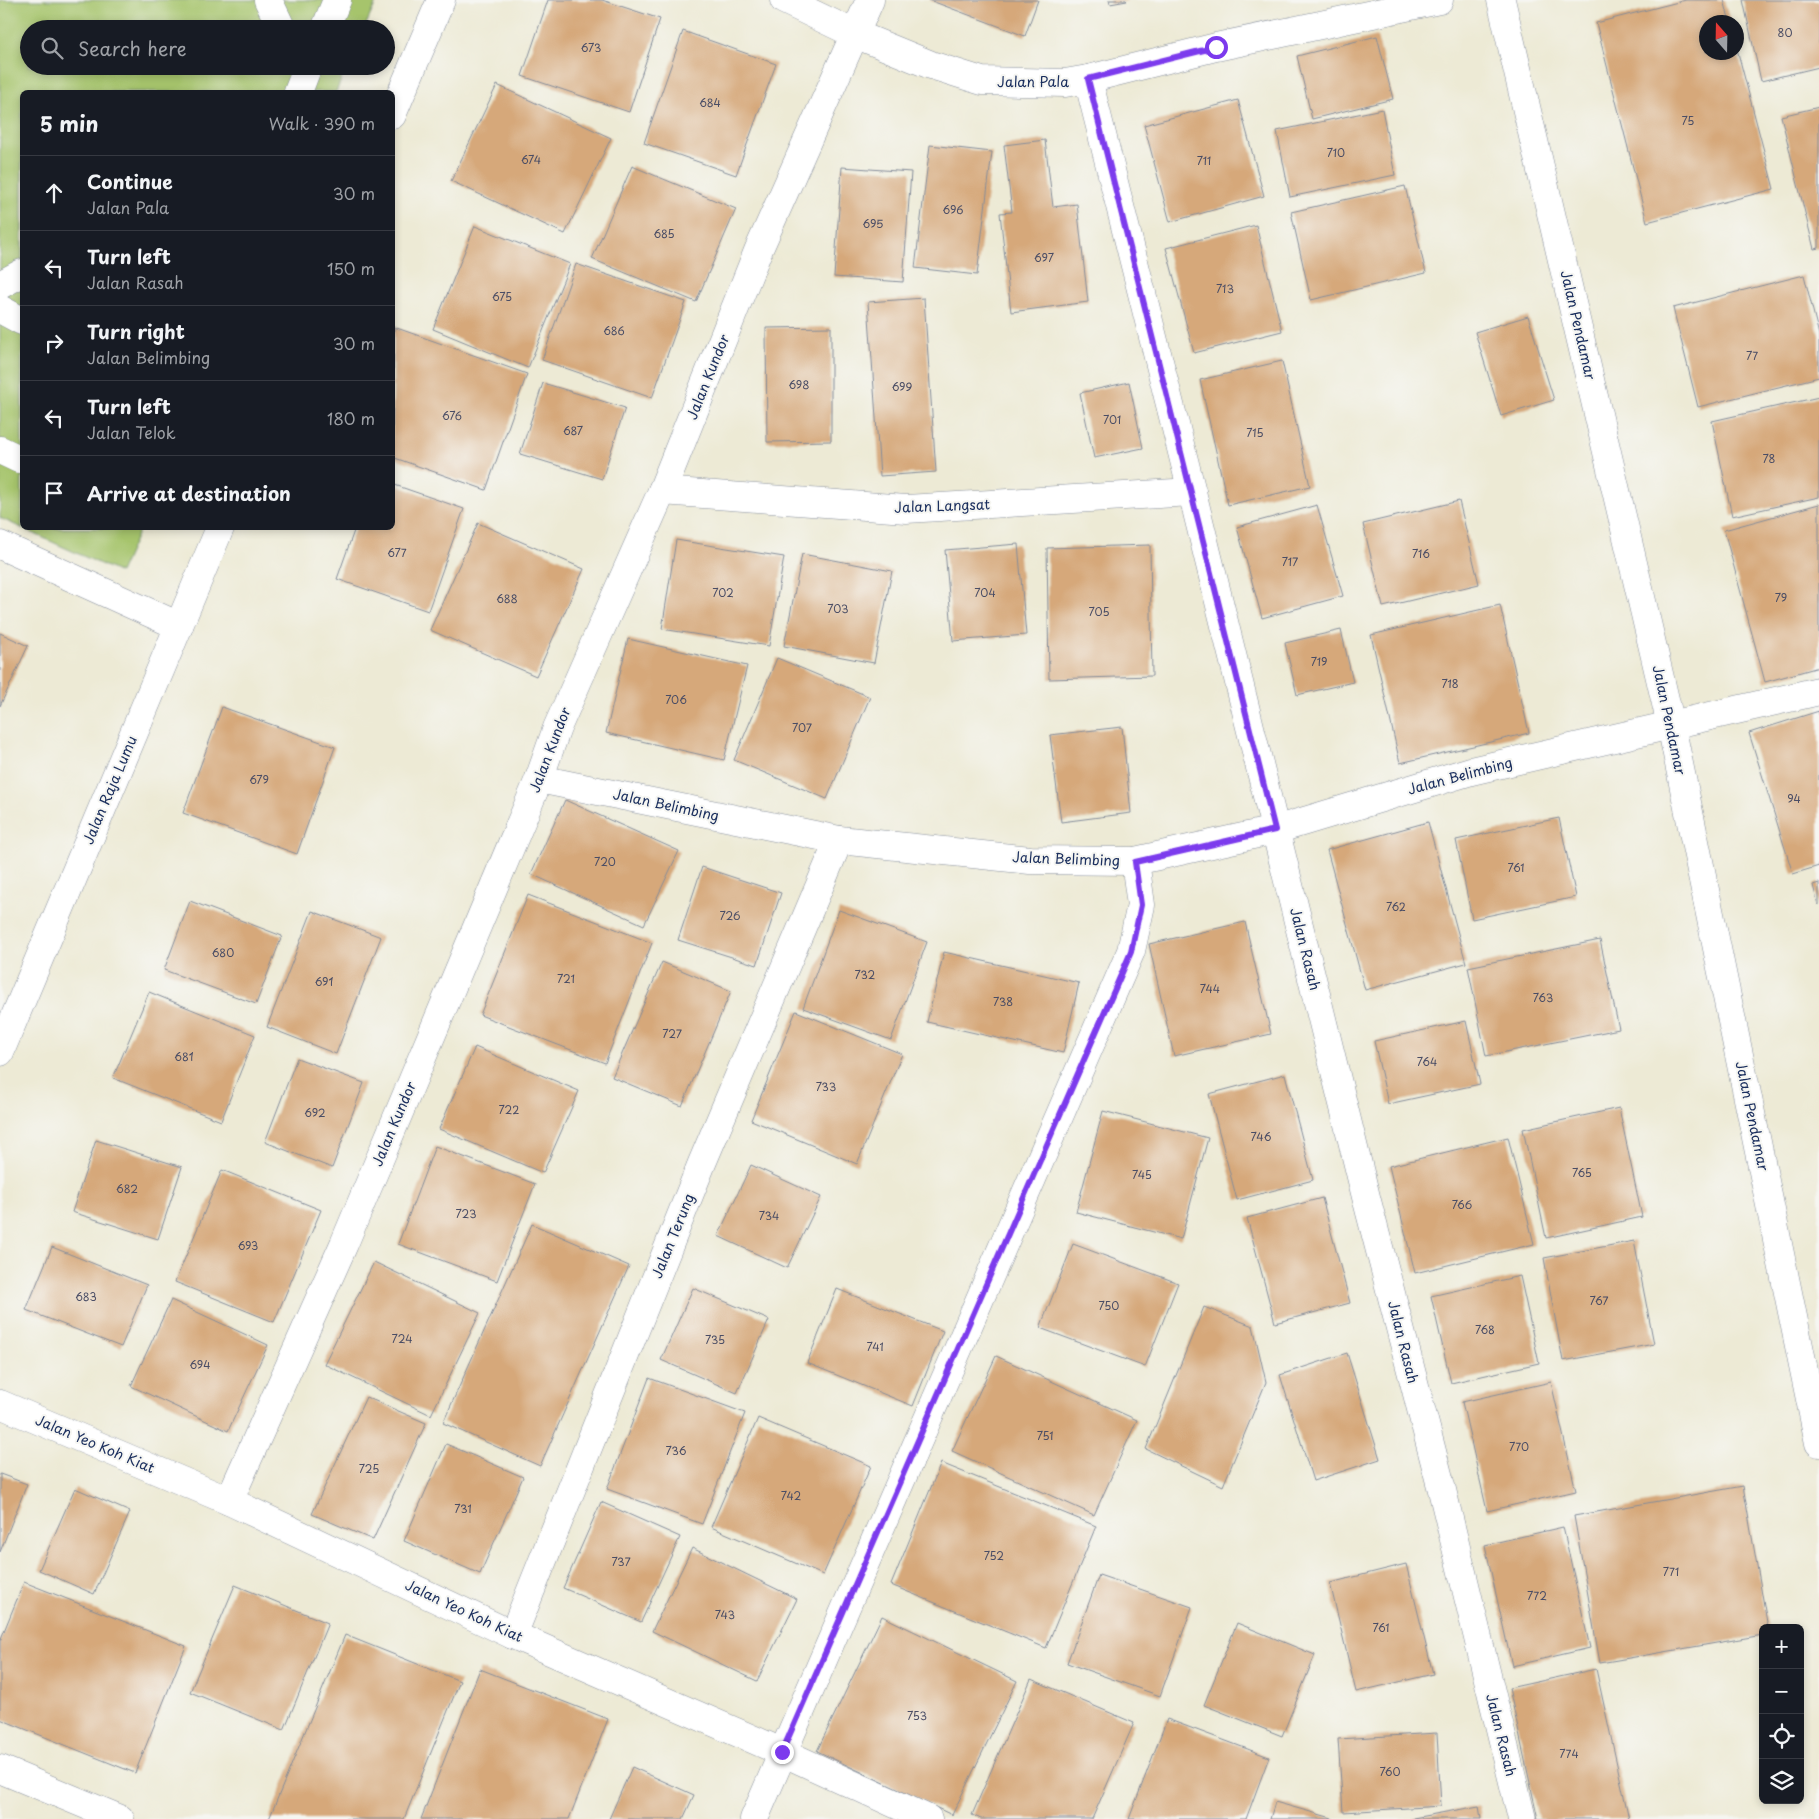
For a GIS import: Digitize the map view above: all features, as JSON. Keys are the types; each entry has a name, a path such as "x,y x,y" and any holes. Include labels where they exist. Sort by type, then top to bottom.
{"street":[{"path":"268,0 278,20"},
{"path":"329,20 337,0"},
{"path":"395,109 441,0"},
{"name":"Jalan Pala","path":"784,0 855,34 982,82 1065,83 1216,47 1439,0"},
{"name":"Jalan Kundor","path":"230,1501 344,1244 539,779 557,728 662,491 758,250 870,0"},
{"name":"Jalan Pendamar","path":"1501,0 1671,725 1819,1443"},
{"name":"Jalan Rasah","path":"1088,79 1366,1197 1442,1490 1522,1819"},
{"path":"0,285 20,274"},
{"path":"0,309 20,320"},
{"path":"0,450 20,459"},
{"name":"Jalan Langsat","path":"662,491 906,509 1192,492"},
{"name":"Jalan Raja Lumu","path":"0,1052 219,530"},
{"path":"0,545 179,626"},
{"name":"Jalan Belimbing","path":"539,779 839,840 941,849 1030,860 1135,862 1275,830 1470,771 1819,691"},
{"name":"Jalan Terung","path":"513,1635 702,1163 839,840"},
{"path":"754,1819 1131,952 1141,905 1135,862"},
{"name":"Jalan Yeo Koh Kiat","path":"0,1404 230,1501 513,1635 782,1752 928,1819"},
{"path":"0,1769 120,1819"}],"green space":[{"path":"0,0 377,0 368,20 20,20 20,75 343,75 337,90 20,90 20,527 0,518"},
{"path":"26,530 139,530 120,573"}],"building":[{"path":"548,0 602,0 660,19 629,112 522,76"},
{"path":"929,0 1038,0 1025,36"},
{"path":"1109,0 1126,0 1127,1 1110,4"},
{"path":"1686,0 1724,0 1728,15 1699,15 1699,60 1740,60 1774,189 1647,222 1596,23"},
{"path":"1743,0 1819,0 1819,67 1761,81"},
{"path":"683,31 776,64 736,175 644,143"},
{"path":"1377,36 1393,99 1312,119 1297,56"},
{"path":"497,85 611,138 565,234 451,181"},
{"path":"1238,100 1264,196 1170,222 1144,125"},
{"path":"1819,107 1819,248 1814,249 1781,116"},
{"path":"1382,109 1395,175 1290,197 1277,131"},
{"path":"1045,140 1053,207 1077,204 1088,302 1011,312 1000,213 1012,212 1004,145"},
{"path":"930,145 992,152 977,275 915,268"},
{"path":"632,166 736,209 696,302 592,259"},
{"path":"842,167 911,172 903,282 834,277"},
{"path":"1405,186 1426,273 1311,300 1291,212"},
{"path":"1256,225 1282,331 1194,353 1166,248"},
{"path":"475,226 570,264 528,368 433,329"},
{"path":"576,264 686,302 652,398 542,360"},
{"path":"1804,275 1819,335 1819,377 1698,407 1673,308"},
{"path":"924,298 936,472 880,476 868,302"},
{"path":"1528,316 1554,400 1501,416 1475,332"},
{"path":"395,327 527,374 486,490 395,458"},
{"path":"831,327 831,441 767,442 766,328"},
{"path":"1282,361 1310,486 1228,505 1200,380"},
{"path":"1129,382 1143,448 1094,458 1080,393"},
{"path":"543,383 625,408 602,479 520,454"},
{"path":"1819,397 1819,497 1732,516 1712,421"},
{"path":"395,485 464,509 428,611 337,579 354,530 395,530"},
{"path":"1459,501 1479,584 1383,607 1363,524"},
{"path":"1819,504 1819,667 1765,682 1724,530"},
{"path":"1317,505 1343,596 1262,618 1237,527"},
{"path":"478,523 584,569 536,676 430,630"},
{"path":"676,540 784,557 769,646 662,629"},
{"path":"1018,544 1026,635 953,641 945,550"},
{"path":"1150,545 1152,676 1049,679 1047,548"},
{"path":"802,554 892,571 874,663 784,646"},
{"path":"1500,605 1529,733 1400,763 1371,635"},
{"path":"1341,630 1353,682 1297,695 1285,643"},
{"path":"0,633 28,646 0,706"},
{"path":"628,639 747,666 724,760 606,733"},
{"path":"777,658 870,697 827,799 734,760"},
{"path":"222,707 335,747 297,854 183,813"},
{"path":"1819,711 1819,866 1793,874 1749,733"},
{"path":"1122,727 1131,813 1061,822 1050,735"},
{"path":"565,800 679,851 644,925 531,874"},
{"path":"1559,818 1576,897 1472,919 1456,840"},
{"path":"1428,822 1466,963 1365,990 1327,850"},
{"path":"702,867 781,893 757,965 678,940"},
{"path":"1819,883 1819,905 1818,905 1813,885"},
{"path":"528,895 652,943 605,1063 480,1015"},
{"path":"190,901 282,936 256,1004 164,970"},
{"path":"839,910 927,942 891,1040 803,1008"},
{"path":"312,911 381,937 336,1054 267,1027"},
{"path":"1245,922 1271,1034 1174,1056 1149,944"},
{"path":"1600,940 1619,1029 1486,1056 1468,967"},
{"path":"944,952 1079,983 1063,1053 927,1022"},
{"path":"662,962 731,991 682,1106 612,1077"},
{"path":"149,992 255,1035 221,1121 113,1078"},
{"path":"796,1011 902,1054 857,1164 751,1120"},
{"path":"1466,1021 1480,1084 1388,1104 1374,1041"},
{"path":"475,1047 579,1091 543,1173 439,1129"},
{"path":"297,1058 364,1083 332,1168 265,1142"},
{"path":"1285,1074 1313,1180 1237,1200 1209,1094"},
{"path":"1619,1108 1642,1217 1546,1238 1523,1129"},
{"path":"1103,1111 1208,1138 1181,1239 1076,1212"},
{"path":"1508,1137 1534,1244 1415,1273 1389,1166"},
{"path":"96,1140 182,1167 158,1239 72,1212"},
{"path":"435,1146 535,1184 497,1281 398,1244"},
{"path":"751,1165 821,1197 787,1268 718,1236"},
{"path":"222,1170 321,1210 274,1322 175,1282"},
{"path":"1322,1198 1350,1303 1275,1323 1247,1218"},
{"path":"532,1224 629,1266 540,1466 443,1423"},
{"path":"1634,1241 1654,1344 1563,1361 1544,1258"},
{"path":"1073,1244 1178,1283 1145,1367 1040,1328"},
{"path":"52,1247 147,1285 121,1347 26,1310"},
{"path":"374,1262 480,1313 431,1415 324,1364"},
{"path":"1520,1276 1539,1363 1451,1383 1431,1296"},
{"path":"693,1288 769,1320 737,1393 661,1360"},
{"path":"837,1289 943,1331 913,1406 807,1363"},
{"path":"171,1300 268,1345 228,1431 131,1386"},
{"path":"1204,1307 1253,1326 1266,1382 1223,1486 1146,1449"},
{"path":"1347,1353 1380,1459 1313,1481 1280,1375"},
{"path":"996,1356 1137,1420 1094,1515 952,1451"},
{"path":"649,1378 745,1413 702,1524 607,1489"},
{"path":"1551,1382 1576,1491 1487,1511 1462,1402"},
{"path":"366,1397 426,1423 373,1540 312,1514"},
{"path":"758,1418 871,1466 823,1575 711,1527"},
{"path":"446,1444 523,1477 480,1574 404,1541"},
{"path":"941,1463 1096,1526 1046,1648 891,1585"},
{"path":"0,1474 27,1484 0,1552"},
{"path":"1743,1486 1767,1624 1759,1624 1759,1636 1600,1663 1574,1516"},
{"path":"75,1488 130,1512 94,1594 39,1570"},
{"path":"601,1502 680,1537 641,1622 563,1588"},
{"path":"1563,1527 1590,1648 1512,1666 1485,1545"},
{"path":"692,1548 797,1599 757,1681 652,1631"},
{"path":"1406,1564 1433,1674 1356,1692 1330,1583"},
{"path":"1099,1575 1192,1607 1160,1696 1067,1663"},
{"path":"24,1582 186,1646 135,1773 0,1719 0,1641"},
{"path":"235,1585 328,1623 284,1730 190,1692"},
{"path":"882,1616 1017,1681 952,1815 817,1751"},
{"path":"1237,1623 1315,1655 1282,1736 1204,1705"},
{"path":"345,1635 460,1681 404,1819 269,1819"},
{"path":"480,1669 608,1719 569,1819 421,1819"},
{"path":"1596,1669 1629,1819 1538,1819 1509,1688"},
{"path":"1031,1679 1134,1723 1092,1819 981,1819 972,1815"},
{"path":"1167,1719 1269,1757 1246,1819 1129,1819"},
{"path":"1437,1733 1441,1806 1343,1812 1338,1739"},
{"path":"632,1767 694,1795 683,1819 609,1819"},
{"path":"1275,1802 1332,1818 1332,1819 1270,1819"},
{"path":"1479,1806 1481,1819 1413,1819 1413,1818"}],"route":[{"path":"782,1752 1131,952 1141,905 1135,862 1275,830 1088,79 1216,47"}]}
